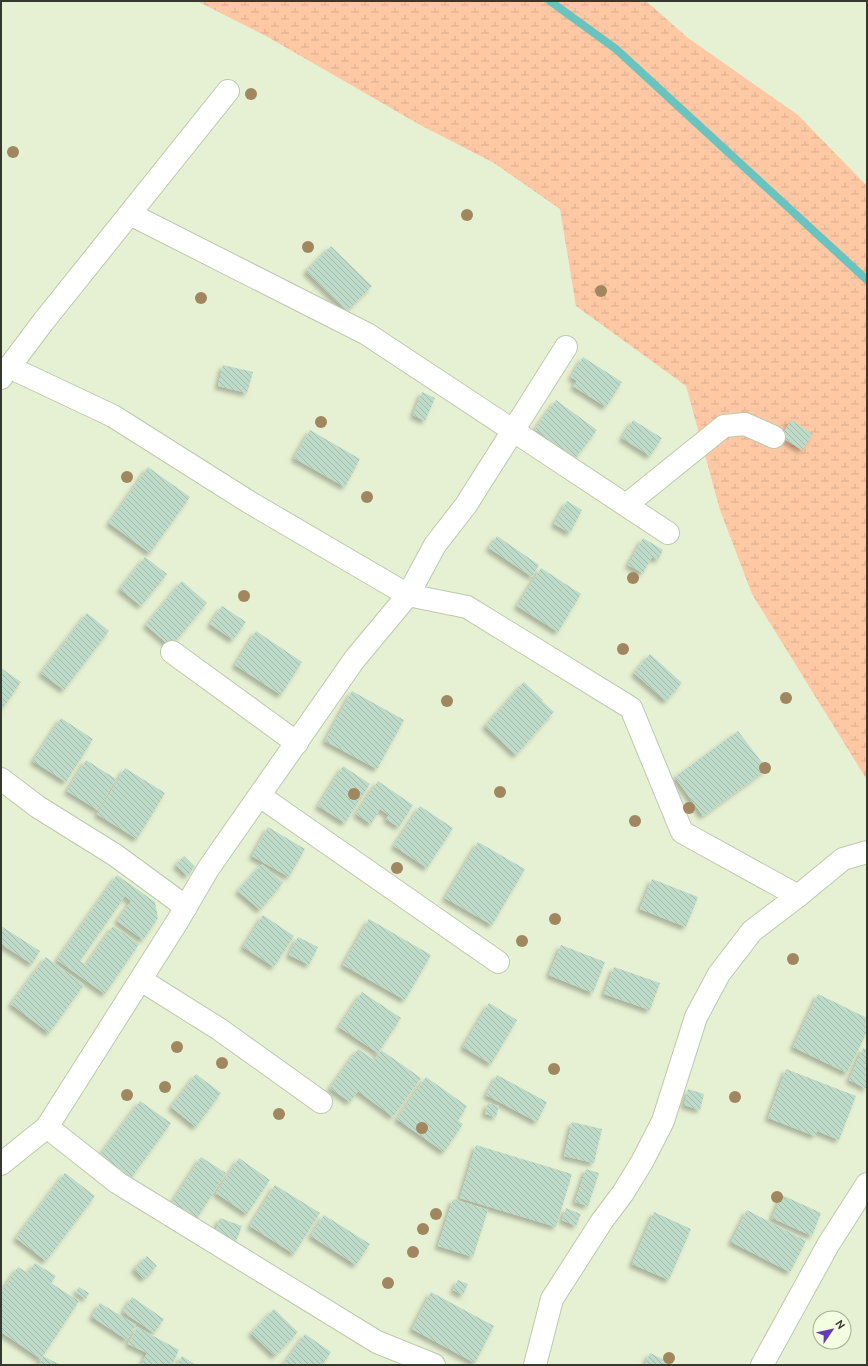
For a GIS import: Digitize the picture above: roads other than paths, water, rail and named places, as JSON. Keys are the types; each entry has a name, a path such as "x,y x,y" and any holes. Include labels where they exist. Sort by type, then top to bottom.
{"street":[{"path":"228,91 43,322 5,372 113,416 248,502 408,595 467,607 631,708 682,832 798,896"},
{"path":"130,214 367,334 514,430 668,534"},
{"path":"2,1161 46,1127 141,980 208,869 354,660 408,595 436,545 466,505 566,347"},
{"path":"626,505 724,426 745,424 774,437"},
{"path":"172,652 297,743"},
{"path":"1,779 38,807 115,855 186,907"},
{"path":"260,796 498,962"},
{"path":"535,1365 542,1333 552,1299 642,1162 663,1121 696,1016 719,974 752,931 843,859 867,852"},
{"path":"141,980 219,1029 321,1102"},
{"path":"46,1127 118,1183 277,1281 377,1342 434,1365"},
{"path":"762,1365 828,1245 867,1184"}],"waterway":[{"path":"550,1 616,49 867,280"}]}
